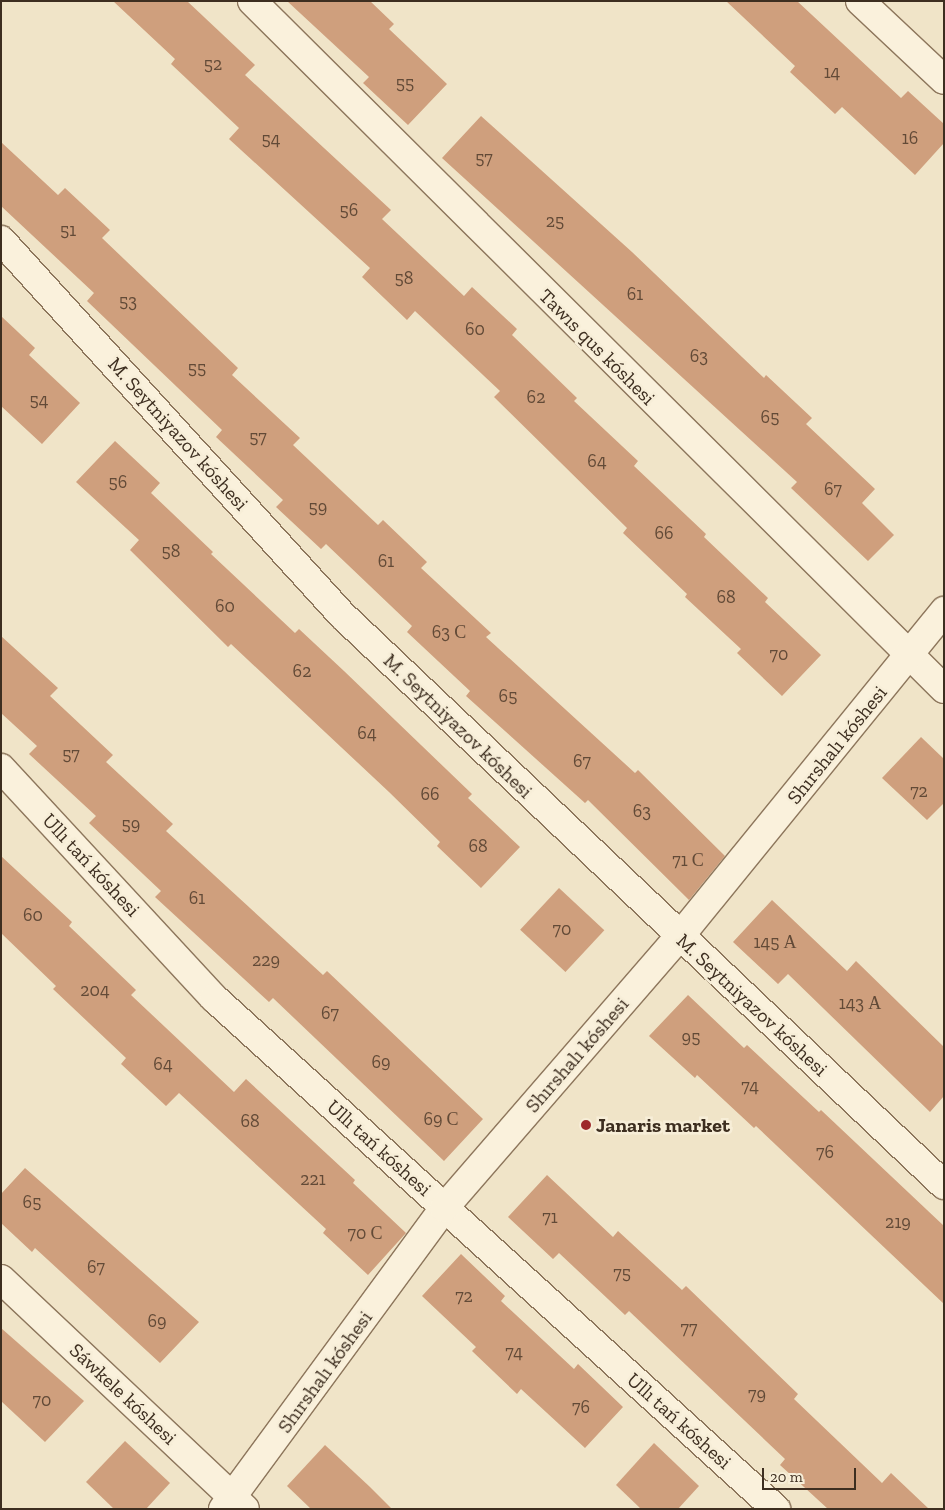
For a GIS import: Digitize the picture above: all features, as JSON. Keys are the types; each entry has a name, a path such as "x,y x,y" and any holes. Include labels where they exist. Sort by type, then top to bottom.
{"street":[{"name":"Tawıs qus kóshesi","path":"252,1 944,689"},
{"path":"860,1 944,80"},
{"name":"M. Seytniyazov kóshesi","path":"1,240 342,616 944,1184"},
{"name":"Shırshalı kóshesi","path":"234,1505 444,1208 680,936 910,656 944,611"},
{"name":"Ullı tań kóshesi","path":"1,768 214,998 776,1509"},
{"name":"Sáwkele kóshesi","path":"1,1279 234,1505"}],"building":[{"path":"113,1 187,1 255,65 245,75 391,210 382,219 464,296 472,287 517,329 512,335 577,398 574,401 638,461 634,466 706,534 704,537 768,598 765,602 821,655 782,696 737,653 741,649 685,597 687,594 623,533 627,528 494,397 500,391 415,311 407,320 362,277 370,268 229,139 239,128 171,64 175,59"},
{"path":"287,1 370,1 394,24 389,29 447,84 408,125 363,83 369,77"},
{"path":"726,1 797,1 901,98 908,91 944,124 944,143 915,175 842,107 835,114 790,72 795,66"},
{"path":"481,116 632,252 764,378 766,375 812,418 806,424 875,489 862,503 894,535 868,561 791,488 797,482 442,158"},
{"path":"1,142 58,195 65,188 110,230 102,238 238,368 232,375 300,438 293,445 378,525 383,520 427,562 421,568 491,633 486,637 635,773 638,770 725,856 689,900 588,800 585,803 466,696 470,691 407,632 412,626 326,544 321,549 276,507 283,500 216,437 222,430 87,301 94,293 1,206"},
{"path":"1,316 35,348 29,355 80,403 42,444 1,406"},
{"path":"115,441 160,483 151,493 213,552 211,554 295,633 299,629 344,671 472,794 468,798 520,847 481,888 437,846 440,842 389,792 231,644 228,647 130,550 139,540 76,482"},
{"path":"1,636 58,688 50,696 113,755 106,762 173,824 166,831 323,975 327,971 483,1119 444,1161 273,998 269,1002 155,897 161,891 89,823 96,816 29,754 37,746 1,713"},
{"path":"921,737 944,759 944,803 927,820 882,778"},
{"path":"1,856 72,922 69,926 136,990 131,995 234,1092 246,1079 355,1180 353,1183 406,1233 368,1275 323,1233 326,1229 179,1093 166,1106 121,1064 126,1058 53,989 56,986 1,933"},
{"path":"559,888 604,930 565,972 520,930"},
{"path":"772,900 847,971 856,961 944,1047 944,1096 930,1112 788,974 778,984 733,942"},
{"path":"688,995 744,1048 747,1045 819,1112 821,1110 944,1226 944,1304 756,1126 754,1128 697,1075 695,1078 649,1036"},
{"path":"25,1168 199,1322 160,1363 35,1248 32,1252 1,1223 1,1194"},
{"path":"547,1175 613,1237 618,1231 682,1290 686,1286 798,1394 794,1399 882,1483 891,1473 929,1509 828,1509 780,1465 785,1459 629,1311 625,1315 559,1253 553,1259 508,1217"},
{"path":"461,1254 505,1296 501,1301 574,1369 578,1364 623,1407 585,1448 521,1389 517,1394 472,1351 476,1347 422,1296"},
{"path":"1,1328 84,1401 45,1442 1,1401"},
{"path":"125,1441 170,1483 146,1509 114,1509 86,1482"},
{"path":"654,1443 699,1486 678,1509 641,1509 616,1485"},
{"path":"325,1445 392,1509 311,1509 287,1486"}],"place":[{"name":"Janaris market","path":"586,1125"}]}
